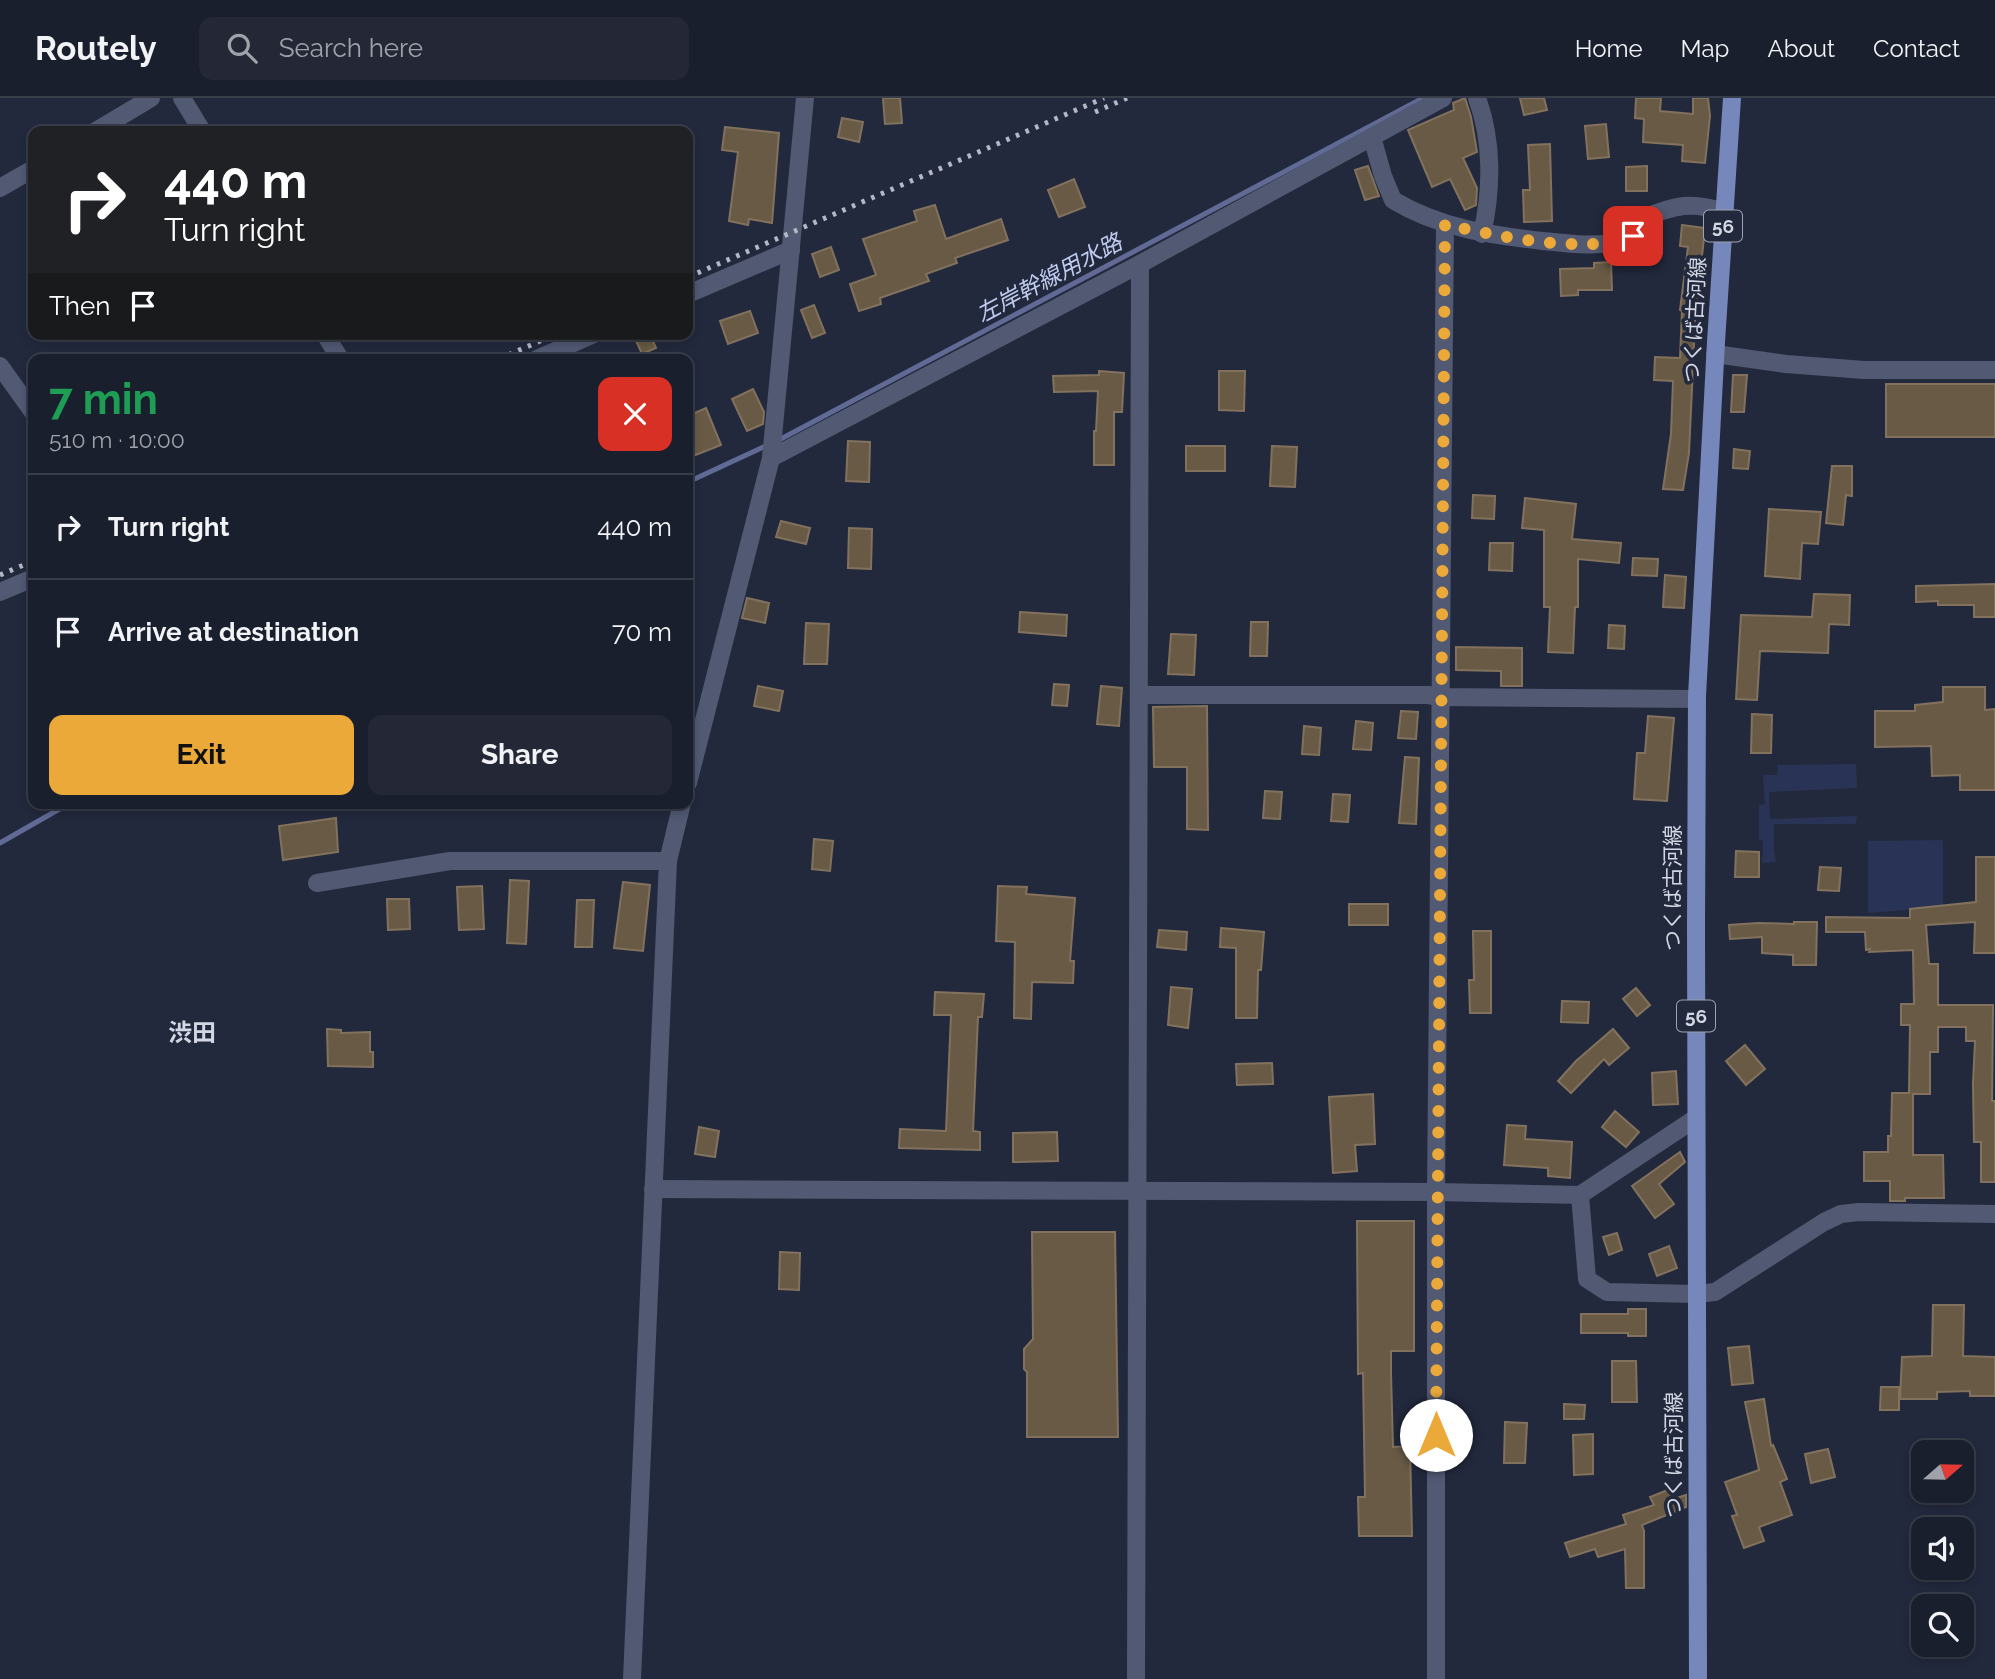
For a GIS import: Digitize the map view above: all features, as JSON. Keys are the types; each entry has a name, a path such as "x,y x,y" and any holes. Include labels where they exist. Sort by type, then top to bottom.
{"main road":[{"name":"つくば古河線","path":"1698,1679 1697,699 1732,98"}],"street":[{"path":"104,126 151,98"},
{"path":"182,98 199,126"},
{"path":"693,763 771,458 805,98"},
{"path":"771,458 1140,264 1443,98"},
{"path":"1477,98 1484,119 1490,190 1482,234"},
{"path":"1372,137 1393,200 1445,224 1482,234 1578,244 1607,242 1629,239 1644,218 1687,204 1705,205 1724,212"},
{"path":"0,188 28,172"},
{"path":"1436,1679 1436,1192 1445,224"},
{"path":"693,292 791,250"},
{"path":"1136,1679 1140,264"},
{"path":"548,354 580,340"},
{"path":"1715,354 1786,364 1864,370 1995,370"},
{"path":"0,366 28,405"},
{"path":"0,592 28,580"},
{"path":"1139,695 1697,699"},
{"path":"632,1679 668,861 681,809"},
{"path":"317,883 450,861 668,861"},
{"path":"653,1189 1580,1195 1696,1118"},
{"path":"1580,1195 1587,1279 1607,1292 1715,1292 1824,1222 1841,1214 1995,1214"}],"shaded area":[{"path":"1856,764 1857,788 1769,792 1770,819 1857,816 1856,824 1774,824 1776,862 1762,863 1763,841 1759,840 1759,805 1765,804 1763,775 1777,775 1778,765"},
{"path":"1943,840 1943,907 1868,913 1868,841"}],"building":[{"path":"883,98 900,98 902,123 885,124"},
{"path":"1465,98 1477,152 1463,158 1477,188 1476,205 1465,210 1450,179 1432,187 1408,130 1454,110 1453,103"},
{"path":"1520,98 1544,98 1547,110 1524,115"},
{"path":"1636,98 1661,98 1660,111 1693,114 1693,98 1708,98 1710,116 1705,163 1682,161 1683,145 1643,142 1644,119 1635,118"},
{"path":"842,118 863,122 859,142 838,137"},
{"path":"1606,124 1609,157 1588,159 1585,126"},
{"path":"725,127 779,133 772,223 749,219 748,225 729,221 738,152 722,150"},
{"path":"1550,144 1552,221 1524,222 1523,190 1530,190 1528,145"},
{"path":"1368,166 1379,196 1365,200 1355,170"},
{"path":"1647,166 1647,191 1626,191 1626,167"},
{"path":"1074,179 1085,207 1059,217 1048,190"},
{"path":"935,205 946,239 1001,219 1008,240 955,258 957,263 926,274 929,281 880,298 881,304 859,311 850,284 876,275 863,239 917,221 914,211"},
{"path":"1682,225 1705,228 1695,323 1689,453 1683,490 1663,489 1671,434 1673,381 1654,380 1655,357 1680,358 1680,310 1688,247 1680,246"},
{"path":"831,247 839,270 820,277 812,254"},
{"path":"1611,262 1612,290 1578,290 1578,295 1561,296 1560,269 1594,268 1594,263"},
{"path":"814,305 825,333 812,338 801,310"},
{"path":"750,311 758,333 728,344 720,321"},
{"path":"636,340 653,340 656,348 642,354"},
{"path":"1099,371 1124,373 1122,412 1114,412 1114,465 1094,465 1098,391 1054,392 1053,376 1099,375"},
{"path":"1219,371 1245,371 1244,411 1219,410"},
{"path":"1733,375 1747,375 1744,412 1731,412"},
{"path":"1886,384 1995,384 1995,437 1886,437"},
{"path":"753,389 764,412 763,424 747,431 732,399"},
{"path":"706,408 721,445 693,456 693,414"},
{"path":"848,441 870,442 869,482 846,481"},
{"path":"1186,446 1225,446 1225,471 1186,471"},
{"path":"1272,446 1297,447 1295,487 1270,486"},
{"path":"1734,449 1750,451 1748,469 1733,468"},
{"path":"1832,466 1852,466 1852,496 1846,495 1843,525 1826,523"},
{"path":"1473,495 1495,496 1494,519 1472,518"},
{"path":"1525,498 1576,504 1572,539 1621,543 1619,563 1578,559 1578,607 1575,607 1573,653 1548,652 1550,607 1544,607 1544,530 1522,528"},
{"path":"1769,509 1821,512 1818,544 1802,543 1800,579 1765,576"},
{"path":"781,521 810,528 806,544 776,537"},
{"path":"849,528 872,529 871,569 848,568"},
{"path":"1490,543 1513,543 1512,571 1489,570"},
{"path":"1633,558 1658,559 1657,576 1632,575"},
{"path":"1665,575 1686,577 1684,608 1663,607"},
{"path":"1995,584 1995,617 1974,617 1974,605 1938,605 1938,601 1916,602 1916,586"},
{"path":"1814,594 1850,595 1849,625 1829,624 1828,653 1760,651 1757,700 1736,699 1741,615 1812,617"},
{"path":"747,598 769,603 765,623 742,618"},
{"path":"1020,612 1067,615 1066,636 1019,632"},
{"path":"1251,622 1268,622 1267,656 1250,656"},
{"path":"806,623 829,624 827,664 804,664"},
{"path":"1609,625 1625,626 1624,649 1608,648"},
{"path":"1171,634 1196,635 1194,675 1168,674"},
{"path":"1456,647 1522,648 1522,686 1501,686 1501,671 1456,670"},
{"path":"1054,684 1069,685 1067,706 1052,705"},
{"path":"758,686 783,691 779,711 754,706"},
{"path":"1101,686 1122,688 1119,726 1097,724"},
{"path":"1943,687 1985,687 1985,710 1995,709 1995,790 1960,790 1960,775 1932,776 1931,746 1875,747 1875,711 1915,711 1915,705 1943,702"},
{"path":"1207,706 1208,830 1187,829 1187,767 1154,767 1153,707"},
{"path":"1401,711 1418,712 1416,739 1398,738"},
{"path":"1752,714 1772,715 1771,753 1751,753"},
{"path":"1648,716 1674,718 1667,801 1634,799 1637,753 1645,753"},
{"path":"1356,721 1373,723 1371,750 1353,749"},
{"path":"1304,726 1321,728 1319,755 1302,754"},
{"path":"1405,757 1419,758 1416,824 1399,823"},
{"path":"1265,791 1282,792 1280,819 1263,818"},
{"path":"1333,794 1350,795 1348,822 1331,821"},
{"path":"336,818 338,852 283,860 279,826"},
{"path":"814,839 833,841 830,871 812,869"},
{"path":"1736,851 1759,852 1759,877 1735,877"},
{"path":"1976,857 1995,857 1995,953 1974,953 1975,922 1926,925 1929,964 1938,964 1938,1005 1993,1005 1995,1182 1981,1182 1981,1142 1974,1142 1975,1041 1966,1041 1966,1027 1938,1027 1938,1052 1930,1052 1930,1094 1913,1094 1913,1155 1943,1155 1944,1198 1905,1198 1905,1201 1890,1201 1890,1181 1864,1181 1864,1152 1888,1152 1892,1093 1909,1093 1910,1025 1901,1025 1901,1004 1914,1004 1913,950 1869,952 1870,949 1866,950 1865,932 1826,932 1826,917 1910,918 1910,909 1976,902"},
{"path":"1820,867 1841,868 1839,891 1818,890"},
{"path":"510,880 529,881 526,944 507,943"},
{"path":"623,882 650,885 643,951 614,948"},
{"path":"482,886 484,929 459,930 457,887"},
{"path":"998,886 1027,887 1026,894 1075,898 1070,961 1074,961 1073,983 1032,982 1031,1019 1014,1018 1015,942 996,941"},
{"path":"387,899 409,899 410,929 388,930"},
{"path":"577,900 594,900 592,947 575,947"},
{"path":"1349,904 1388,904 1388,925 1349,925"},
{"path":"1817,922 1816,965 1793,965 1793,955 1762,953 1762,937 1730,939 1729,925"},
{"path":"1221,928 1264,932 1261,970 1258,970 1257,1018 1236,1018 1236,948 1220,947"},
{"path":"1159,930 1187,932 1186,950 1157,947"},
{"path":"1473,931 1491,931 1491,1013 1470,1013 1469,980 1474,980"},
{"path":"1171,987 1192,989 1188,1028 1168,1025"},
{"path":"1636,988 1650,1005 1637,1016 1623,999"},
{"path":"935,992 984,994 982,1017 978,1017 973,1131 980,1132 980,1150 899,1148 900,1129 946,1131 951,1015 934,1015"},
{"path":"1562,1001 1589,1002 1588,1023 1561,1022"},
{"path":"327,1029 341,1030 341,1033 370,1032 373,1067 328,1066"},
{"path":"1613,1029 1629,1048 1609,1065 1604,1059 1571,1093 1558,1081 1576,1061"},
{"path":"1745,1045 1765,1069 1746,1085 1726,1061"},
{"path":"1272,1063 1273,1084 1237,1085 1236,1064"},
{"path":"1676,1071 1678,1104 1653,1105 1652,1073"},
{"path":"1373,1094 1375,1144 1355,1145 1357,1171 1333,1173 1329,1097"},
{"path":"1615,1111 1639,1132 1626,1147 1602,1127"},
{"path":"1507,1125 1526,1126 1525,1139 1572,1142 1570,1178 1548,1176 1548,1168 1504,1165"},
{"path":"699,1127 719,1131 715,1157 695,1154"},
{"path":"1057,1132 1058,1161 1013,1162 1013,1133"},
{"path":"1680,1152 1685,1162 1659,1184 1674,1204 1655,1218 1632,1186"},
{"path":"1357,1221 1414,1221 1414,1351 1391,1351 1393,1447 1410,1446 1412,1536 1359,1536 1358,1497 1365,1497 1363,1373 1358,1374"},
{"path":"1032,1232 1115,1232 1118,1437 1027,1437 1027,1372 1024,1369 1024,1349 1033,1339"},
{"path":"1617,1233 1622,1250 1609,1255 1603,1237"},
{"path":"1669,1246 1677,1268 1657,1276 1649,1254"},
{"path":"780,1252 800,1253 799,1290 779,1289"},
{"path":"1933,1305 1964,1305 1963,1356 1995,1357 1995,1396 1970,1396 1970,1391 1937,1392 1937,1399 1900,1399 1902,1357 1932,1356"},
{"path":"1628,1309 1646,1309 1646,1336 1628,1336 1628,1333 1581,1333 1581,1314 1628,1314"},
{"path":"1749,1346 1753,1383 1732,1385 1728,1348"},
{"path":"1612,1361 1636,1361 1637,1402 1612,1402"},
{"path":"1881,1387 1899,1387 1899,1410 1880,1410"},
{"path":"1764,1399 1771,1446 1773,1445 1787,1479 1780,1482 1792,1515 1759,1527 1764,1541 1744,1548 1732,1516 1737,1515 1725,1482 1759,1470 1745,1402"},
{"path":"1564,1404 1585,1405 1584,1419 1564,1419"},
{"path":"1505,1422 1527,1423 1525,1463 1504,1463"},
{"path":"1593,1434 1593,1474 1574,1475 1573,1435"},
{"path":"1828,1449 1835,1477 1811,1483 1805,1454"},
{"path":"1670,1489 1674,1499 1686,1495 1686,1507 1642,1525 1644,1588 1626,1588 1625,1549 1598,1557 1595,1549 1570,1557 1565,1543 1626,1524 1623,1515 1654,1505 1650,1497"}],"waterway":[{"name":"左岸幹線用水路","path":"777,441 1423,98"},
{"name":"左岸幹線用水路","path":"693,480 768,445"},
{"name":"左岸幹線用水路","path":"0,843 60,809"}],"railway":[{"path":"693,275 1104,98"},
{"path":"1095,112 1127,98"},
{"path":"510,354 542,340"},
{"path":"0,575 28,563"}],"district":[{"name":"渋田","path":"192,1033"}],"route":[{"path":"1436,1435 1445,224 1482,234 1578,244 1629,239 1633,236"}]}
